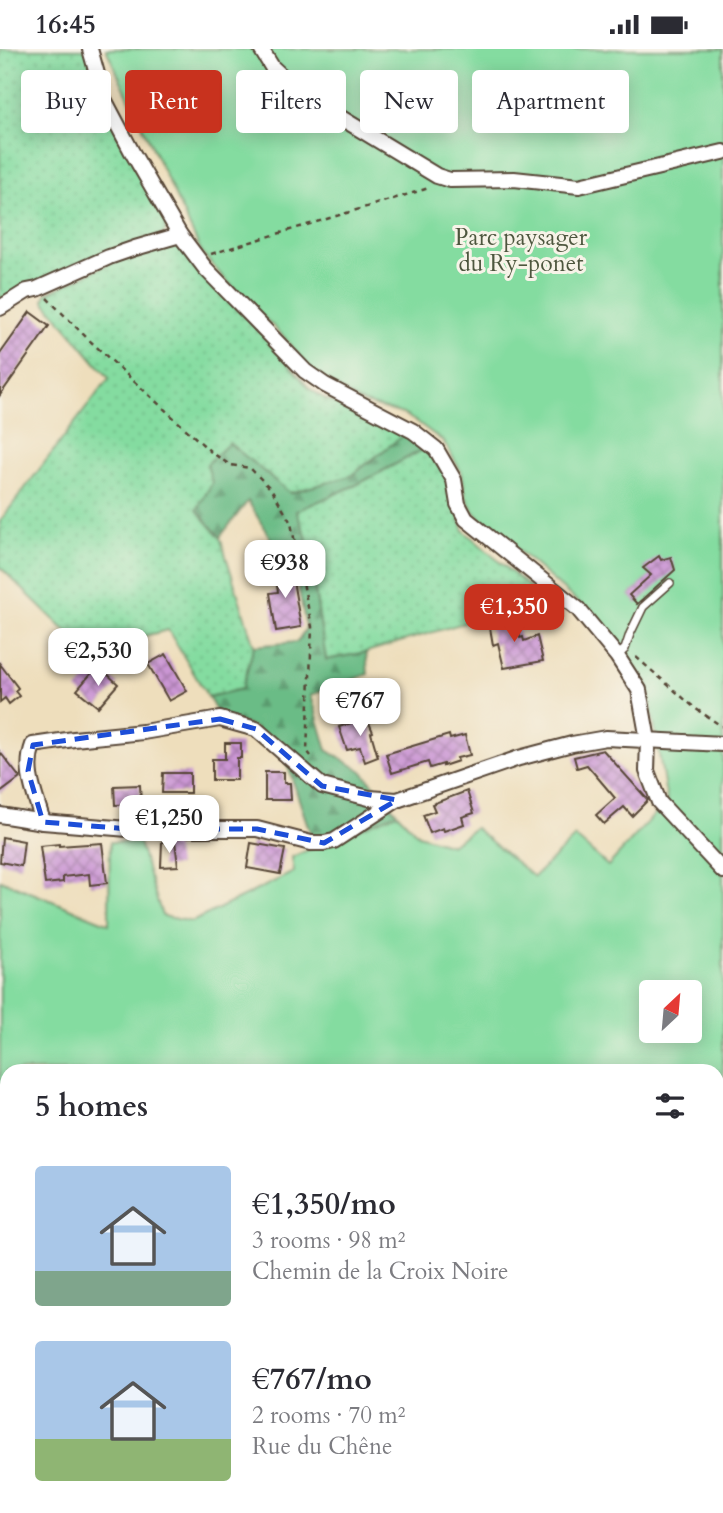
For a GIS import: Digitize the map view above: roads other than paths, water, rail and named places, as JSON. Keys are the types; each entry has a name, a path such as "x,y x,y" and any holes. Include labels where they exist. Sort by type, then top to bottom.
{"street":[{"path":"90,49 104,99 180,235 205,268 305,371 325,385 413,431 436,449 454,480 458,504 466,519 578,608 621,653 639,690 648,740 647,771 659,802 723,871"},
{"path":"261,49 272,67 300,93 437,176 450,180 513,179 579,186 723,152"},
{"path":"0,308 27,291 109,257 180,235"},
{"path":"43,822 28,771 33,745 143,732 220,719 256,729 322,786 369,798 397,800"},
{"path":"0,815 43,822 128,829 257,829 311,843 324,843 334,841 397,800 519,758 572,744 606,739 723,744"}],"lane":[{"path":"621,653 643,607 670,583"}],"park label":[{"name":"Parc paysager du Ry-ponet","path":"521,250"}]}
